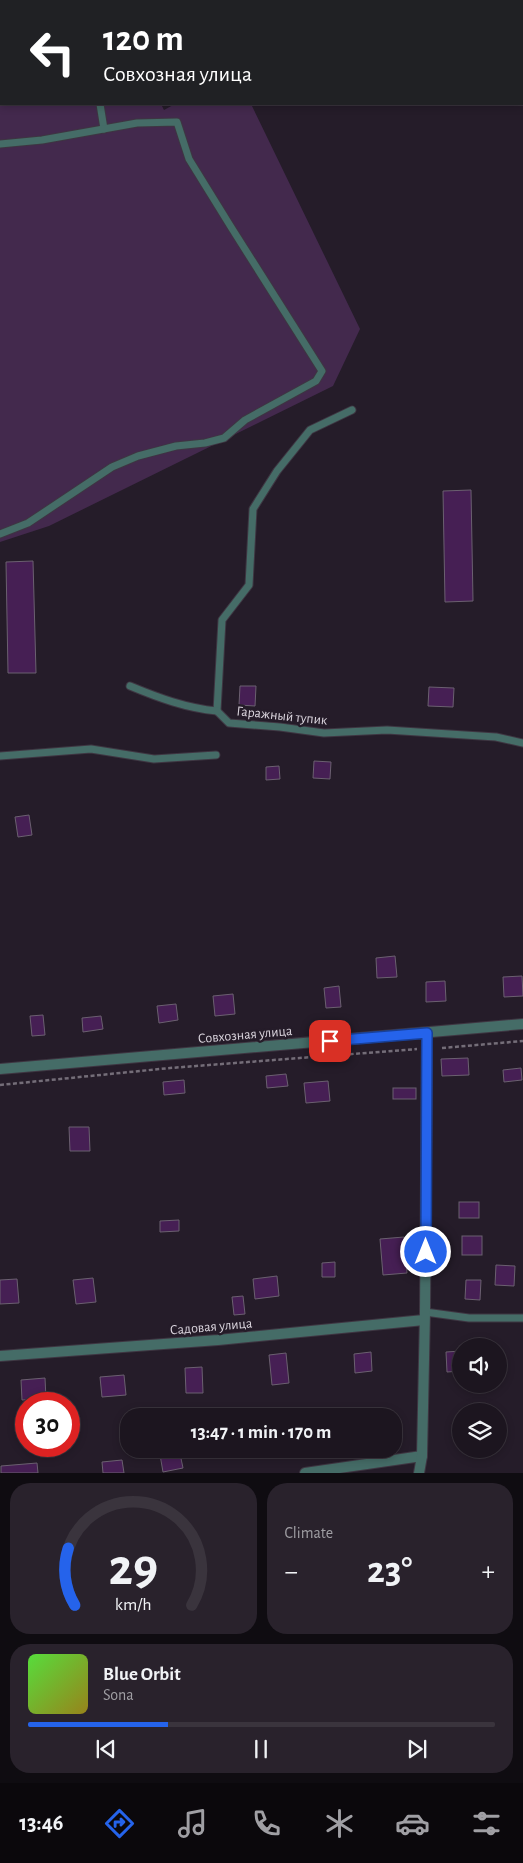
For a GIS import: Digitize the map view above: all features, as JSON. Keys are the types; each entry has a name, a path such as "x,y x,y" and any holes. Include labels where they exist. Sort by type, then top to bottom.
{"street":[{"name":"Совхозная улица","path":"0,1069 523,1024"},
{"path":"419,1473 422,1456 427,1033"},
{"name":"Садовая улица","path":"0,1356 218,1340 424,1316"},
{"path":"305,1473 422,1456"}],"lane":[{"path":"100,105 104,129"},
{"path":"0,144 42,140 137,123 177,122 189,159 322,371 316,381 245,420 224,438 205,443 176,446 138,456 112,467 28,523 0,534"},
{"name":"Гаражный тупик","path":"352,410 310,430 277,471 254,509 249,585 222,620 217,711 229,723 324,733 387,730 496,737 523,743"},
{"path":"130,686 160,699 197,709 217,711"},
{"path":"0,756 91,749 154,759 216,755"},
{"path":"424,1316 523,1318"}],"path":[{"path":"442,1048 523,1041"},
{"path":"0,1085 180,1067 418,1049"}],"shaded area":[{"path":"0,105 162,105 164,110 173,105 251,105 360,329 333,386 49,526 0,542"}],"building":[{"path":"471,490 473,601 445,602 443,491"},
{"path":"33,561 36,673 8,673 6,562"},
{"path":"240,686 256,686 255,706 239,705"},
{"path":"429,687 454,688 453,707 428,706"},
{"path":"314,761 331,762 330,779 313,778"},
{"path":"279,766 280,779 266,780 266,767"},
{"path":"29,815 32,835 18,837 15,817"},
{"path":"395,956 397,977 377,978 376,958"},
{"path":"522,976 523,996 504,997 503,977"},
{"path":"445,981 446,1001 426,1002 426,982"},
{"path":"339,986 341,1007 326,1008 324,988"},
{"path":"233,994 235,1014 215,1016 213,996"},
{"path":"176,1004 178,1020 159,1023 157,1006"},
{"path":"43,1015 45,1035 32,1036 30,1016"},
{"path":"101,1016 103,1029 83,1032 82,1018"},
{"path":"468,1058 469,1075 442,1076 441,1059"},
{"path":"521,1068 522,1080 504,1082 503,1070"},
{"path":"286,1074 288,1086 267,1088 266,1076"},
{"path":"184,1080 185,1093 164,1095 163,1082"},
{"path":"328,1081 330,1101 306,1103 304,1083"},
{"path":"393,1088 416,1088 416,1099 393,1099"},
{"path":"69,1127 89,1127 90,1151 70,1151"},
{"path":"459,1202 479,1202 479,1218 459,1218"},
{"path":"179,1220 179,1231 160,1232 160,1221"},
{"path":"462,1236 482,1236 482,1255 462,1255"},
{"path":"404,1237 407,1273 383,1275 380,1239"},
{"path":"335,1262 335,1277 322,1277 322,1263"},
{"path":"496,1265 515,1266 514,1286 495,1285"},
{"path":"277,1276 279,1296 255,1299 253,1279"},
{"path":"93,1278 96,1302 76,1304 73,1280"},
{"path":"17,1279 19,1303 0,1304 0,1280"},
{"path":"466,1280 481,1280 480,1300 465,1299"},
{"path":"243,1296 245,1314 234,1315 232,1297"},
{"path":"371,1352 372,1371 355,1373 354,1354"},
{"path":"446,1352 452,1352 452,1372 447,1372"},
{"path":"286,1353 289,1383 272,1385 269,1355"},
{"path":"202,1367 203,1393 186,1393 185,1368"},
{"path":"124,1375 126,1395 102,1397 100,1377"},
{"path":"45,1378 46,1392 22,1392 21,1380"},
{"path":"161,1458 181,1458 183,1468 163,1472"},
{"path":"122,1460 124,1473 103,1473 102,1462"},
{"path":"37,1463 38,1473 1,1473 1,1466"}],"route":[{"path":"330,1041 427,1033 426,1252"}]}
